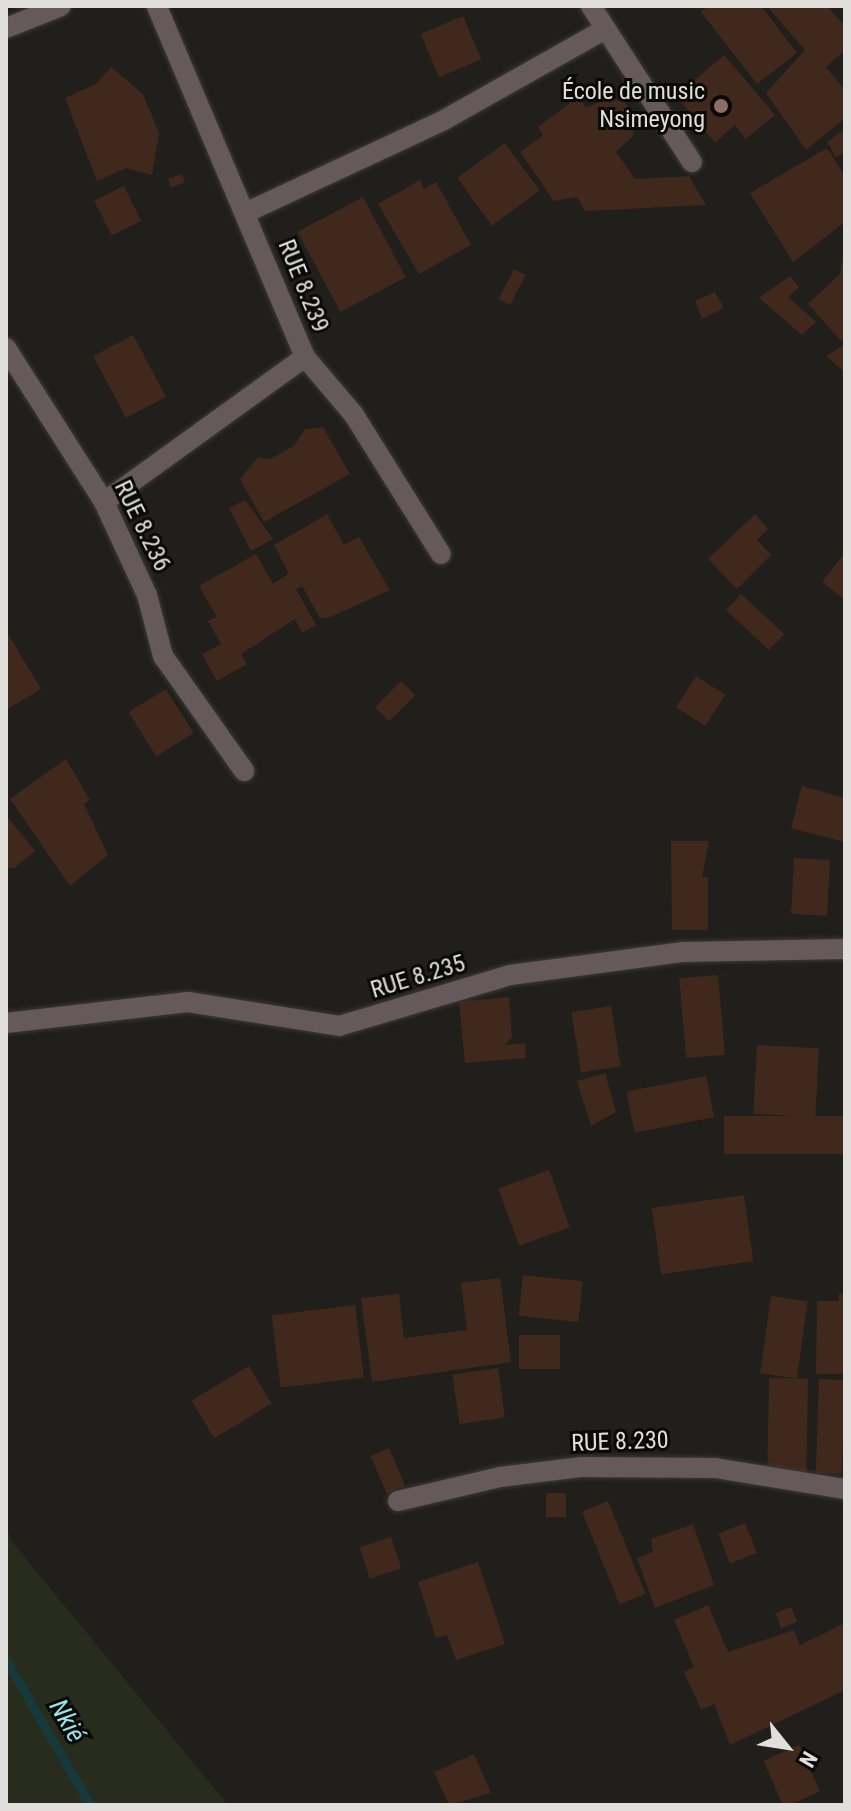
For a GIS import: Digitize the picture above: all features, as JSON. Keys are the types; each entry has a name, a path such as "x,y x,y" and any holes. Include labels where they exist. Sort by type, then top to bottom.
{"street":[{"path":"6,28 61,6"},
{"name":"RUE 8.239","path":"104,502 305,357 157,6"},
{"path":"591,6 692,162"},
{"path":"245,213 444,120 604,30"},
{"name":"RUE 8.236","path":"6,348 104,502 147,595 163,656 244,771"},
{"path":"305,357 354,415 441,554"},
{"name":"RUE 8.235","path":"6,1023 188,1002 339,1026 510,975 683,952 845,949"},
{"name":"RUE 8.230","path":"398,1501 500,1477 582,1467 715,1468 845,1489"}],"green space":[{"path":"6,1527 13,1543 228,1805 6,1805"}],"building":[{"path":"709,6 761,6 797,53 757,84 701,12"},
{"path":"767,6 827,6 845,26 845,50 826,67 845,90 845,118 806,150 766,93 805,50"},
{"path":"463,16 481,59 439,77 421,34"},
{"path":"724,55 775,115 746,139 735,125 715,143 676,96"},
{"path":"111,67 143,94 159,133 152,175 126,168 97,181 65,98 96,84"},
{"path":"578,97 586,108 607,98 625,102 635,118 633,136 616,152 635,179 689,176 706,205 585,211 577,197 554,201 520,152 543,135 538,127"},
{"path":"845,129 845,152 836,157 827,142"},
{"path":"505,143 540,191 492,225 457,178"},
{"path":"827,148 845,176 845,222 793,262 750,193"},
{"path":"182,174 185,183 171,187 168,179"},
{"path":"420,180 424,189 436,182 471,245 419,274 378,204"},
{"path":"124,186 141,221 111,236 94,200"},
{"path":"363,197 406,277 340,312 298,232"},
{"path":"843,254 845,338 841,341 808,304 840,274"},
{"path":"514,269 526,275 510,305 499,299"},
{"path":"790,276 799,287 788,297 816,322 802,335 759,298"},
{"path":"715,292 724,308 702,319 695,301"},
{"path":"133,335 166,397 126,418 93,356"},
{"path":"845,344 845,373 826,356"},
{"path":"323,427 350,474 264,522 240,479 258,457 270,459 294,446 305,429"},
{"path":"245,500 273,539 251,551 229,508"},
{"path":"327,514 344,545 359,537 390,590 328,618 320,618 302,586 296,589 316,625 302,633 295,619 241,654 247,664 217,681 202,654 221,644 208,621 217,617 199,586 256,554 273,584 289,574 274,545"},
{"path":"755,514 768,529 757,540 771,555 737,589 708,559"},
{"path":"845,553 845,600 822,582"},
{"path":"741,594 784,634 769,650 726,610"},
{"path":"6,631 41,689 6,710"},
{"path":"696,676 725,695 705,726 676,707"},
{"path":"401,681 415,695 389,721 375,707"},
{"path":"166,689 194,733 156,756 129,712"},
{"path":"66,759 90,800 84,804 108,855 70,886 10,799"},
{"path":"802,786 845,798 845,842 791,828"},
{"path":"6,815 35,851 14,868 6,868"},
{"path":"671,841 709,841 702,877 708,877 708,930 672,930"},
{"path":"794,858 830,860 827,916 791,914"},
{"path":"718,975 725,1055 686,1058 679,978"},
{"path":"509,997 512,1037 505,1045 525,1043 526,1058 465,1063 459,1002"},
{"path":"611,1006 621,1066 581,1073 571,1012"},
{"path":"757,1045 819,1048 815,1117 753,1114"},
{"path":"605,1073 616,1112 591,1126 577,1081"},
{"path":"706,1076 714,1117 635,1133 626,1091"},
{"path":"724,1116 845,1116 845,1154 724,1154"},
{"path":"549,1170 570,1227 519,1246 498,1188"},
{"path":"744,1195 753,1261 661,1274 652,1208"},
{"path":"523,1275 583,1281 578,1322 519,1316"},
{"path":"500,1278 511,1362 372,1382 361,1298 399,1294 404,1338 467,1330 461,1283"},
{"path":"839,1294 845,1294 845,1374 816,1374 817,1301 839,1301"},
{"path":"771,1296 808,1301 797,1378 760,1373"},
{"path":"355,1305 364,1377 281,1388 272,1315"},
{"path":"519,1335 560,1335 560,1369 519,1369"},
{"path":"249,1366 272,1404 214,1438 192,1401"},
{"path":"498,1368 505,1418 459,1424 452,1374"},
{"path":"769,1378 808,1379 806,1472 767,1471"},
{"path":"819,1379 845,1380 842,1474 816,1473"},
{"path":"389,1448 405,1486 387,1494 371,1456"},
{"path":"546,1493 566,1493 566,1517 546,1517"},
{"path":"608,1501 645,1594 619,1604 582,1511"},
{"path":"745,1523 757,1553 730,1564 718,1534"},
{"path":"693,1524 714,1585 655,1608 637,1558 653,1552 651,1539"},
{"path":"391,1537 401,1568 370,1579 360,1547"},
{"path":"478,1562 505,1644 456,1660 447,1635 436,1638 418,1582"},
{"path":"708,1605 728,1652 794,1630 800,1645 845,1623 845,1690 730,1745 714,1704 701,1710 684,1672 694,1667 674,1620"},
{"path":"791,1607 797,1622 781,1628 775,1613"},
{"path":"799,1745 820,1792 783,1805 763,1761"},
{"path":"474,1754 491,1793 449,1805 434,1772"}],"waterway":[{"name":"Nkié","path":"6,1660 90,1805"}],"place":[{"name":"École de music Nsimeyong","path":"721,106"}]}
